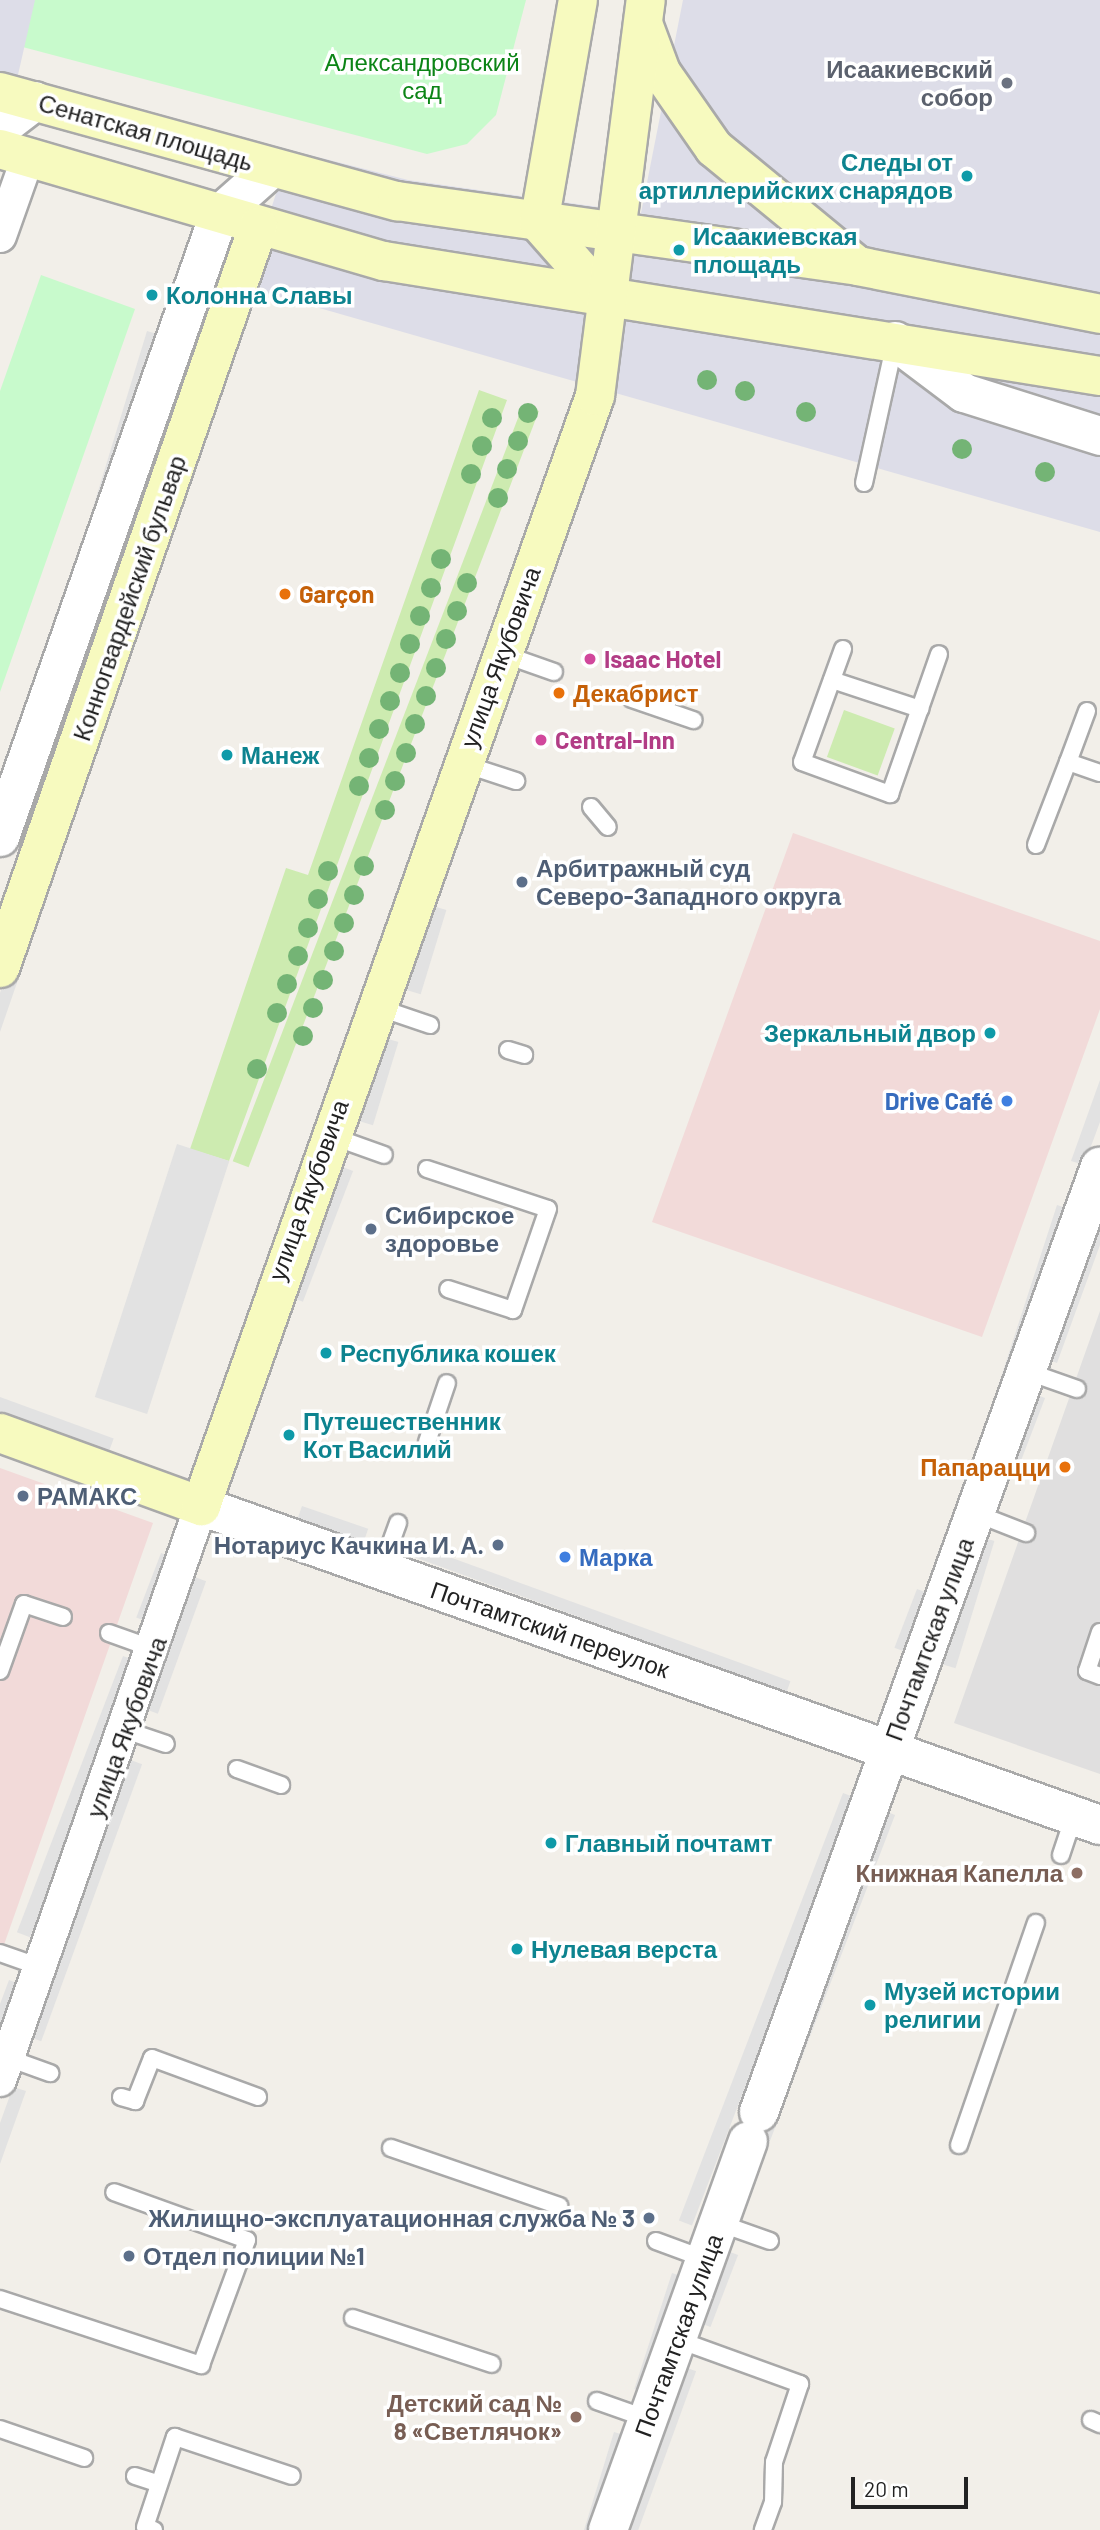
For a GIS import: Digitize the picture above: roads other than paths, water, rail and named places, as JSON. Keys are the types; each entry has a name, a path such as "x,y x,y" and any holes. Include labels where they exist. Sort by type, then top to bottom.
{"main road":[{"path":"539,223 578,0"},
{"path":"644,11 661,72 714,148 858,266"},
{"name":"улица Якубовича","path":"201,1506 328,1135 594,396 613,231 644,11"},
{"name":"Сенатская площадь","path":"17,97 282,170"},
{"path":"14,153 258,227 384,261 606,299 895,341 1100,376"},
{"path":"282,170 397,201 858,266 1100,314"},
{"path":"539,223 606,299"},
{"name":"Конногвардейский бульвар","path":"0,968 258,227"},
{"name":"Почтамтский переулок","path":"0,1433 201,1506"}],"street":[{"path":"0,128 17,97"},
{"path":"0,236 14,153"},
{"name":"Конногвардейский бульвар","path":"0,837 219,215 282,170"},
{"path":"895,341 964,393 1100,436"},
{"name":"Почтамтская улица","path":"608,2530 1100,1167"},
{"name":"Почтамтский переулок","path":"201,1506 1087,1820"},
{"name":"улица Якубовича","path":"4,2069 125,1730 201,1506"}],"lane":[{"path":"864,483 895,341"},
{"path":"843,649 802,762 890,794 939,653"},
{"path":"503,654 554,672"},
{"path":"832,680 920,709"},
{"path":"632,699 693,720"},
{"path":"1036,845 1087,711"},
{"path":"1068,762 1100,774"},
{"path":"461,763 516,781"},
{"path":"591,807 608,827"},
{"path":"375,1006 430,1024"},
{"path":"328,1135 384,1155"},
{"path":"427,1169 548,1209 513,1310 448,1289"},
{"path":"1026,1371 1077,1389"},
{"path":"427,1442 447,1383"},
{"path":"975,1513 1026,1532"},
{"path":"381,1570 398,1522"},
{"path":"0,1671 24,1604 63,1617"},
{"path":"1100,1632 1087,1671 1100,1676"},
{"path":"109,1633 153,1649"},
{"path":"125,1730 166,1744"},
{"path":"237,1769 282,1785"},
{"path":"1061,1855 1087,1820"},
{"path":"959,2146 1036,1923"},
{"path":"0,1953 40,1967"},
{"path":"121,2097 135,2101 152,2058 257,2097"},
{"path":"4,2069 50,2073"},
{"path":"391,2148 559,2207"},
{"path":"0,2299 201,2365 247,2240 114,2192"},
{"path":"719,2223 770,2241"},
{"path":"656,2241 705,2259"},
{"path":"353,2318 492,2364"},
{"path":"676,2339 800,2384 774,2462 773,2502 763,2530"},
{"path":"597,2401 648,2419"},
{"path":"0,2428 85,2458"},
{"path":"154,2530 145,2527 175,2438 292,2476"},
{"path":"135,2476 159,2484"}],"place":[{"name":"Исаакиевский собор","path":"1007,83"},
{"name":"Следы от артиллерийских снарядов","path":"967,176"},
{"name":"Исаакиевская площадь","path":"679,250"},
{"name":"Колонна Славы","path":"152,295"},
{"name":"Garçon","path":"285,594"},
{"name":"Isaac Hotel","path":"590,659"},
{"name":"Декабрист","path":"559,693"},
{"name":"Central-Inn","path":"541,740"},
{"name":"Манеж","path":"227,755"},
{"name":"Арбитражный суд Северо-Западного округа","path":"522,882"},
{"name":"Зеркальный двор","path":"990,1033"},
{"name":"Drive Café","path":"1007,1101"},
{"name":"Сибирское здоровье","path":"371,1229"},
{"name":"Республика кошек","path":"326,1353"},
{"name":"Путешественник Кот Василий","path":"289,1435"},
{"name":"Папарацци","path":"1065,1467"},
{"name":"РАМАКС","path":"23,1496"},
{"name":"Нотариус Качкина И. А.","path":"498,1545"},
{"name":"Марка","path":"565,1557"},
{"name":"Главный почтамт","path":"551,1843"},
{"name":"Книжная Капелла","path":"1077,1873"},
{"name":"Нулевая верста","path":"517,1949"},
{"name":"Музей истории религии","path":"870,2005"},
{"name":"Жилищно-эксплуатационная служба № 3","path":"649,2218"},
{"name":"Отдел полиции №1","path":"129,2256"},
{"name":"Детский сад № 8 «Светлячок»","path":"576,2417"}],"park label":[{"name":"Александровский сад","path":"422,76"}]}
